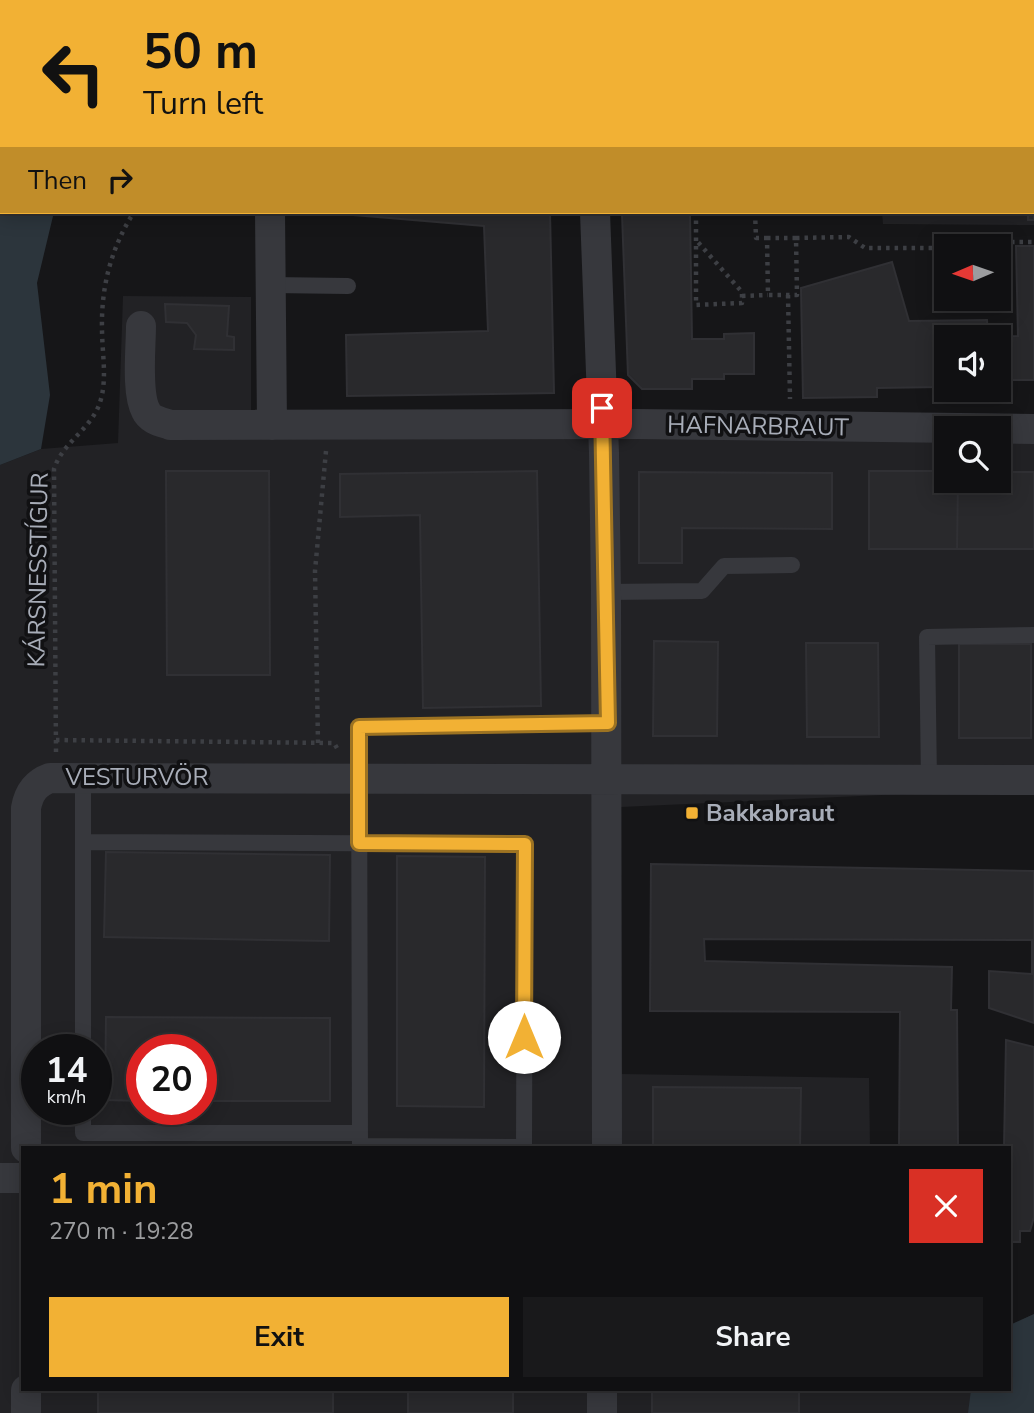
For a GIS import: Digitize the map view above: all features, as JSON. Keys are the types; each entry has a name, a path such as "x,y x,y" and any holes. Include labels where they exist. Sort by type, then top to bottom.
{"street":[{"path":"270,214 272,425"},
{"path":"595,214 608,723 607,1146"},
{"name":"HAFNARBRAUT","path":"141,326 140,383 146,412 157,421 170,425 1034,429"},
{"name":"VESTURVÖR","path":"26,1146 26,808 33,789 40,782 69,777 606,779"},
{"path":"606,779 1034,780"},
{"path":"0,1178 21,1178"},
{"path":"26,1391 26,1413"},
{"path":"602,1391 602,1413"}],"lane":[{"path":"271,285 348,286"},
{"path":"606,592 702,591 724,566 792,565"},
{"path":"929,781 927,637 1034,635"},
{"path":"360,1142 359,727 608,723"},
{"path":"69,777 83,842 83,1034"},
{"path":"83,842 525,844 524,1146"},
{"path":"83,1125 83,1133 491,1146"}],"path":[{"name":"KÁRSNESSTÍGUR","path":"69,777 55,740 54,469 63,450 89,424 101,399 104,289 117,244 133,214"},
{"path":"696,214 696,240 696,305 742,303 742,292 696,240"},
{"path":"755,214 756,238 849,237 865,248 934,247"},
{"path":"768,238 768,295"},
{"path":"742,296 797,295 796,238"},
{"path":"1012,242 1034,242"},
{"path":"788,295 790,409"},
{"path":"318,743 315,571 327,448"},
{"path":"55,740 334,743 359,778"}],"shaded area":[{"path":"0,214 54,214 37,283 50,395 41,449 0,465"},
{"path":"882,214 1034,214 1034,225 883,224"},
{"path":"123,296 251,297 251,436 934,431 934,493 1011,493 1011,431 1034,431 1034,788 621,807 621,1074 869,1078 870,1146 21,1146 21,1391 1011,1391 1011,1325 1034,1314 1034,1413 0,1413 0,465 41,449 118,443"},
{"path":"1034,1314 1034,1413 968,1413 971,1391 1011,1391 1011,1325"}],"building":[{"path":"550,214 554,393 347,396 346,335 488,331 484,226 354,215"},
{"path":"622,214 690,214 692,339 724,339 724,334 754,333 754,374 724,374 724,379 692,379 692,389 642,389 628,375"},
{"path":"1028,214 1034,214 1034,220 1028,220"},
{"path":"1016,246 1034,246 1034,380 1011,380 1011,336 1018,336"},
{"path":"892,262 909,321 987,320 987,325 934,325 934,387 877,388 877,397 803,398 801,288"},
{"path":"165,304 229,306 227,336 234,337 234,350 194,349 196,335 187,323 166,322"},
{"path":"166,471 269,471 270,675 167,675"},
{"path":"537,471 541,706 423,708 420,515 340,517 340,474"},
{"path":"869,471 934,471 934,493 958,493 957,549 869,549"},
{"path":"639,472 832,473 832,529 682,528 682,563 639,563"},
{"path":"1011,472 1034,472 1034,549 957,549 958,493 1011,493"},
{"path":"654,641 718,642 717,736 653,736"},
{"path":"806,643 878,643 879,737 807,737"},
{"path":"959,644 1031,644 1031,738 959,738"},
{"path":"106,852 330,855 329,941 104,937"},
{"path":"397,856 485,857 484,1107 397,1106"},
{"path":"651,864 1034,871 1034,1023 989,1008 989,971 1032,974 1032,940 704,939 705,961 952,967 951,1010 957,1010 958,1146 899,1146 900,1012 650,1011"},
{"path":"106,1017 330,1018 330,1101 217,1101 217,1034 126,1034 126,1101 112,1100 112,1034 106,1034"},
{"path":"1006,1040 1034,1047 1034,1217 1030,1231 1020,1231 1020,1242 1011,1242 1011,1146 1004,1146"},
{"path":"653,1087 801,1088 800,1146 653,1146"},
{"path":"98,1391 333,1391 333,1413 98,1413"},
{"path":"408,1391 513,1391 513,1413 408,1413"},
{"path":"652,1391 799,1391 799,1413 652,1413"}],"place":[{"name":"Bakkabraut","path":"692,813"}],"route":[{"path":"524,1037 525,844 359,843 359,727 608,723 602,408"}]}
